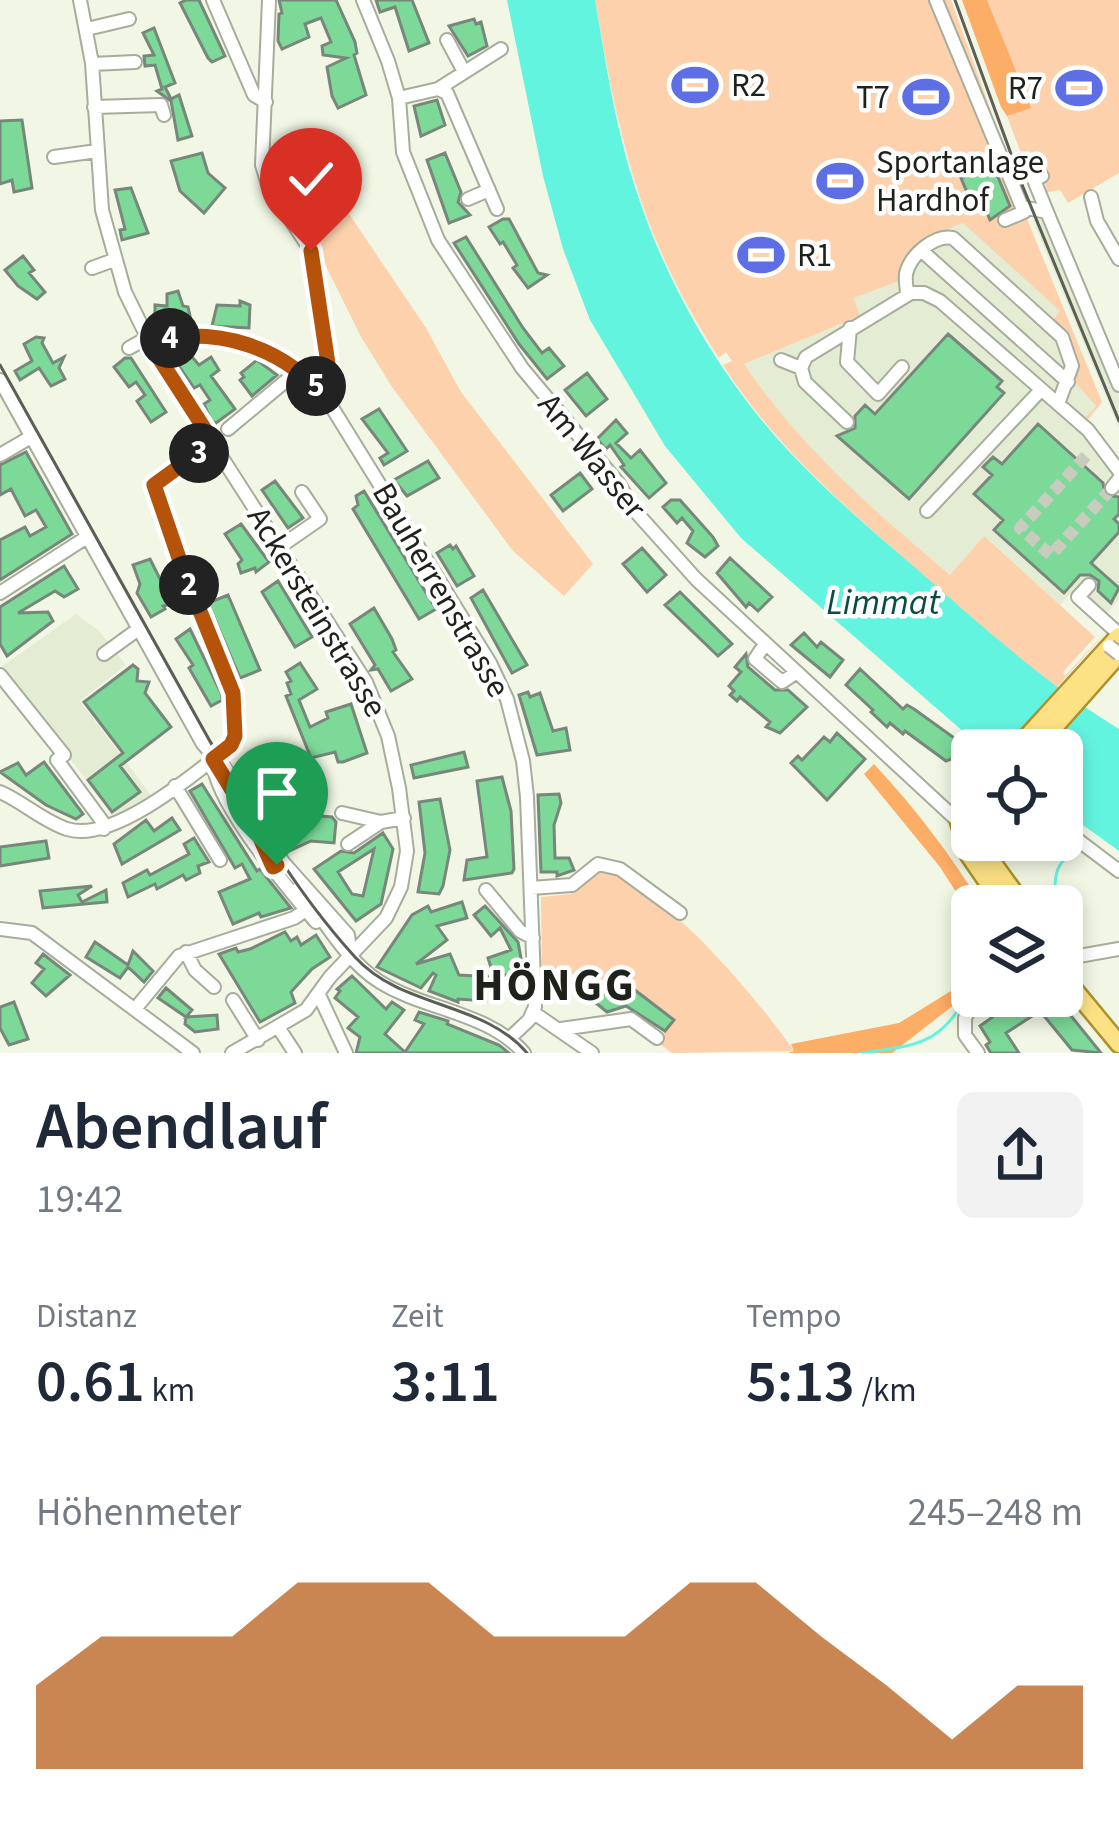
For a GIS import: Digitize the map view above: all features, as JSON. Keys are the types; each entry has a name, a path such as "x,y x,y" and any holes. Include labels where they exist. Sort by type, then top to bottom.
{"main road":[{"path":"1035,729 1117,645"},
{"path":"1051,729 1117,645"},
{"path":"1083,1000 1119,1044"}],"street":[{"name":"Ackersteinstrasse","path":"80,0 92,64 108,237 130,303 167,373 281,546 379,709 404,818 406,865 386,918 306,1010 247,1048"},
{"path":"213,0 254,94 266,102"},
{"path":"269,0 264,177 311,251 332,390 328,401"},
{"name":"Am Wasser","path":"363,0 399,98 403,152 438,240 546,400 619,484 659,540 765,644 951,812"},
{"path":"936,0 1023,210"},
{"path":"87,29 129,19"},
{"path":"447,40 463,70"},
{"path":"399,98 438,88 501,49"},
{"path":"92,64 135,62"},
{"path":"438,88 452,101 496,209"},
{"path":"94,107 161,105 164,115"},
{"path":"54,158 97,151"},
{"path":"1042,176 1034,180 1116,366 1119,385"},
{"path":"468,199 489,190"},
{"path":"1090,197 1096,221 1119,259"},
{"path":"1005,220 1023,210 1047,212"},
{"path":"907,296 907,270 935,239 947,236 1057,332 1072,362 1058,404"},
{"path":"88,241 108,237"},
{"path":"922,251 1068,382"},
{"path":"92,268 114,260"},
{"path":"847,422 805,382 801,368 812,350 919,292 934,298 1058,404 1099,445 1116,479"},
{"path":"112,310 130,303"},
{"path":"850,328 847,362 878,394 902,367"},
{"path":"129,348 164,338 247,343 300,369 228,429"},
{"path":"781,360 801,368"},
{"name":"Bauherrenstrasse","path":"300,369 328,401 507,699 524,761 534,1013"},
{"path":"151,383 167,373"},
{"path":"0,380 213,759 224,767 306,910 366,972 395,990 510,1038 524,1053"},
{"path":"927,511 1040,391"},
{"path":"0,452 30,434"},
{"path":"0,792 72,831 104,830 231,745 235,736 233,693 154,485 213,442"},
{"path":"1086,456 1099,445"},
{"path":"281,546 320,519 302,492"},
{"path":"0,592 87,537"},
{"path":"1086,682 1117,645 1078,597 1089,585"},
{"path":"104,654 133,633"},
{"path":"0,675 64,755 57,760 104,830"},
{"path":"175,786 220,860"},
{"path":"381,822 349,814 350,842 381,822 404,818"},
{"path":"1083,844 1119,871"},
{"path":"278,864 348,935 351,956"},
{"path":"531,888 572,885 598,864 620,869 680,913"},
{"path":"486,890 520,931 533,938"},
{"path":"135,1009 174,959 185,952 294,918 306,910"},
{"path":"0,928 32,933 194,1053"},
{"path":"1083,955 1119,950"},
{"path":"185,952 214,988"},
{"path":"319,995 346,1053"},
{"path":"233,1000 247,1048"},
{"path":"510,1038 534,1013 592,1053"},
{"path":"961,1017 965,1035 978,1053"},
{"path":"561,1029 631,1018 656,1038"},
{"path":"278,1028 295,1053"}],"shaded area":[{"name":"Sportanlage Hardhof","path":"595,0 951,0 991,111 984,114 1102,402 1086,422 1096,406 1074,381 1072,348 1052,321 1060,311 963,223 923,244 908,260 899,281 854,298 860,316 744,364 814,451 950,575 984,536 1095,637 1063,672 1065,676 1118,619 1057,687 836,497 764,422 723,365 732,361 726,352 719,358 692,313 669,270 636,186"},
{"path":"962,0 987,0 1031,108 1007,116 1001,107"},
{"path":"987,0 1119,0 1119,173 1068,203 1060,190 1047,192 1042,167 1028,172 1007,116 1030,107"},
{"path":"310,156 426,328 461,392 593,564 564,596 513,551 392,387 361,337 317,248 274,185 280,166"},
{"path":"1042,216 1119,398 1119,428 1033,220"},
{"path":"963,222 1061,311 1077,370 1096,406 1084,420 1119,464 1119,600 1102,618 1069,595 1060,605 984,536 951,576 854,495 802,442 743,364 860,316 854,298 899,281 903,265 929,236"},
{"path":"76,614 99,631 126,665 80,701 151,795 116,820 1,667"},
{"path":"874,764 932,832 969,885 952,885 864,774"},
{"path":"598,869 623,878 678,918 733,974 794,1051 672,1053 657,1042 675,1019 632,987 623,996 608,986 600,996 581,973 542,977 541,897 571,894"},
{"path":"951,991 951,1007 892,1053 788,1053 794,1051 791,1044 899,1023"}],"water":[{"name":"Limmat","path":"507,0 595,0 616,118 635,187 662,257 696,325 761,419 833,495 1016,654 1119,729 1119,851 1083,825 1083,729 960,729 741,538 665,446 590,320 563,249"}],"building":[{"path":"199,0 225,56 212,62 208,58 180,3"},
{"path":"279,0 336,0 355,42 354,55 366,95 338,108 327,67 346,58 323,55 322,46 331,42 321,18 305,24 309,37 282,49"},
{"path":"376,0 412,0 429,43 409,51 395,7 380,12"},
{"path":"474,19 476,24 481,22 487,46 468,56 449,26"},
{"path":"154,28 175,83 165,87 171,99 179,95 192,136 178,140 171,101 157,91 162,89 155,65 145,66 144,56 154,55 143,33"},
{"path":"437,100 445,125 421,136 414,106"},
{"path":"22,120 32,188 14,192 12,180 0,184 0,121"},
{"path":"202,153 208,173 225,188 204,213 180,191 171,161"},
{"path":"445,153 461,192 458,202 470,215 449,223 427,160"},
{"path":"993,165 1010,206 990,220 984,205 974,209 961,178"},
{"path":"131,188 148,233 122,240 120,230 125,229 115,190"},
{"path":"509,219 538,273 547,275 528,288 513,268 517,265 503,242 489,227"},
{"path":"466,237 523,328 542,353 549,348 564,366 547,379 454,243"},
{"path":"23,256 34,270 29,273 45,292 37,299 5,270"},
{"path":"178,291 192,325 155,324 155,305 167,306 167,294"},
{"path":"240,301 250,305 249,328 212,326 217,305 240,306"},
{"path":"948,334 1002,381 997,387 1004,393 909,499 837,436 855,428 855,416 865,405 875,414"},
{"path":"44,338 53,363 64,357 59,368 65,379 51,386 39,368 20,380 15,371 32,361 24,344"},
{"path":"187,351 199,365 211,357 219,370 211,376 235,409 216,423 204,404 210,400 200,385 194,388 174,359"},
{"path":"131,358 166,412 151,422 137,401 145,395 136,382 129,387 114,367"},
{"path":"257,360 277,375 252,396 240,380 241,373"},
{"path":"587,373 607,399 586,416 565,390"},
{"path":"379,409 407,451 384,465 380,458 388,453 362,419"},
{"path":"616,420 627,433 616,443 631,458 640,450 666,483 649,498 621,467 610,445 606,449 597,439"},
{"path":"1038,424 1103,483 1105,495 1119,497 1119,514 1114,519 1119,532 1091,563 1119,588 1111,603 1098,591 1099,581 1090,575 1080,575 1064,593 994,530 1003,520 974,494 992,475 983,467 993,457 1002,464"},
{"path":"26,452 72,534 0,580 0,540 25,527 30,536 46,527 36,510 25,516 11,489 0,495 0,465"},
{"path":"428,461 439,478 407,496 394,480"},
{"path":"580,473 592,489 563,511 551,495"},
{"path":"275,481 303,518 288,528 262,490"},
{"path":"364,491 436,609 419,619 353,509 358,505 356,496"},
{"path":"680,500 713,537 718,546 705,557 687,543 693,531 682,518 677,523 663,507"},
{"path":"241,524 269,562 256,572 255,568 241,573 238,564 242,560 225,534"},
{"path":"456,546 474,576 457,586 437,553"},
{"path":"642,548 666,575 647,592 623,564"},
{"path":"730,558 772,597 758,611 749,603 746,607 717,573"},
{"path":"150,559 162,583 176,580 184,601 163,606 151,617 137,593 140,584 133,565"},
{"path":"64,566 78,589 64,597 55,591 18,613 48,612 53,621 7,656 0,644 0,607"},
{"path":"278,581 312,637 295,647 262,592"},
{"path":"483,590 527,665 512,673 471,598"},
{"path":"680,592 732,644 718,656 665,605"},
{"path":"228,595 260,670 240,678 208,603"},
{"path":"374,608 392,639 393,652 412,679 391,691 378,669 371,670 375,665 350,624"},
{"path":"190,629 222,695 211,706 176,639"},
{"path":"804,633 817,647 821,642 843,660 830,677 791,645"},
{"path":"746,654 748,667 775,690 788,690 807,707 780,733 766,727 770,722 740,697 737,701 730,695 734,691 729,686 741,672 735,667"},
{"path":"300,663 317,689 299,700 310,727 328,718 326,712 351,704 367,753 343,762 338,762 335,752 311,758 286,696 291,694 287,683 291,681 286,672"},
{"path":"133,665 138,669 137,681 149,682 145,693 171,727 120,766 140,792 112,812 88,780 123,753 84,702"},
{"path":"860,669 903,709 907,705 951,736 951,759 946,761 890,723 887,727 846,685"},
{"path":"528,692 530,697 540,693 553,731 566,728 570,750 537,755 519,695"},
{"path":"837,733 865,759 827,800 791,763 798,756 802,760 824,737 830,742"},
{"path":"464,752 468,767 414,778 411,765"},
{"path":"44,762 83,814 76,819 46,805 0,772 18,763 26,775"},
{"path":"502,777 511,811 514,869 464,880 467,860 487,857 477,781"},
{"path":"202,784 257,871 291,908 261,917 259,913 233,924 219,892 250,879 242,864 235,868 190,791"},
{"path":"300,784 307,808 336,822 334,843 311,841 289,851 277,832 285,829 284,805 267,805 266,797 285,797 281,785"},
{"path":"559,794 555,858 569,858 574,870 557,876 557,872 541,872 538,795"},
{"path":"440,799 450,850 443,886 439,894 418,892 425,853 419,802"},
{"path":"172,818 180,830 122,864 114,844 146,820 154,831"},
{"path":"383,833 393,849 381,904 356,921 314,869 341,851 354,853","holes":["374,849 363,896 352,894 338,872"]},
{"path":"194,838 209,862 198,866 200,873 186,880 183,875 157,889 155,884 128,897 123,883 189,854 184,844"},
{"path":"46,841 49,858 0,866 0,847"},
{"path":"92,886 78,895 82,902 106,890 107,902 43,908 40,891"},
{"path":"462,902 467,918 437,926 447,940 416,964 450,954 459,975 494,977 488,958 511,950 500,928 491,936 474,915 485,906 518,942 523,969 497,978 501,987 486,990 486,1001 458,1002 429,991 433,973 421,988 377,967 412,915 428,906 431,912"},
{"path":"285,932 291,941 297,937 301,945 316,935 330,957 291,992 295,1003 260,1022 219,954 250,949"},
{"path":"95,942 128,965 133,951 153,971 144,982 128,967 120,978 86,957"},
{"path":"43,954 70,975 46,996 32,983 44,969 36,963"},
{"path":"352,976 386,1009 392,1002 404,1010 385,1034 405,1052 424,1024 415,1020 419,1012 448,1021 509,1053 356,1053 360,1037 348,1028 358,1017 335,998 337,989"},
{"path":"610,987 624,999 631,987 674,1020 665,1031 626,1006 607,1012 596,1003"},
{"path":"166,988 192,1010 186,1017 158,998"},
{"path":"14,1002 28,1039 9,1045 0,1028 0,1007"},
{"path":"217,1015 218,1029 195,1032 185,1024 186,1017"},
{"path":"993,1017 1031,1017 1006,1033 1019,1053 991,1053 980,1026"},
{"path":"1045,1017 1072,1017 1101,1053 1072,1050"}],"waterway":[{"path":"1056,885 1063,861"},
{"path":"861,1053 928,1039 952,1017"}],"tunnel":[{"path":"1086,456 1020,528 1051,555 1112,488"}],"tram line":[{"path":"955,0 1023,187 1119,421"},
{"path":"0,365 241,795 282,863 329,927 374,974 488,1023 527,1053"}],"place":[{"name":"R2","path":"695,85"},
{"name":"R7","path":"1079,88"},
{"name":"T7","path":"926,97"},
{"name":"Sportanlage Hardhof","path":"840,181"},
{"name":"R1","path":"761,255"}],"district":[{"name":"HÖNGG","path":"555,986"}],"route":[{"path":"277,865 273,867 213,759 235,736 233,693 154,485 213,442 148,341 228,340 263,348 300,369 328,401 332,390 311,251"}]}
